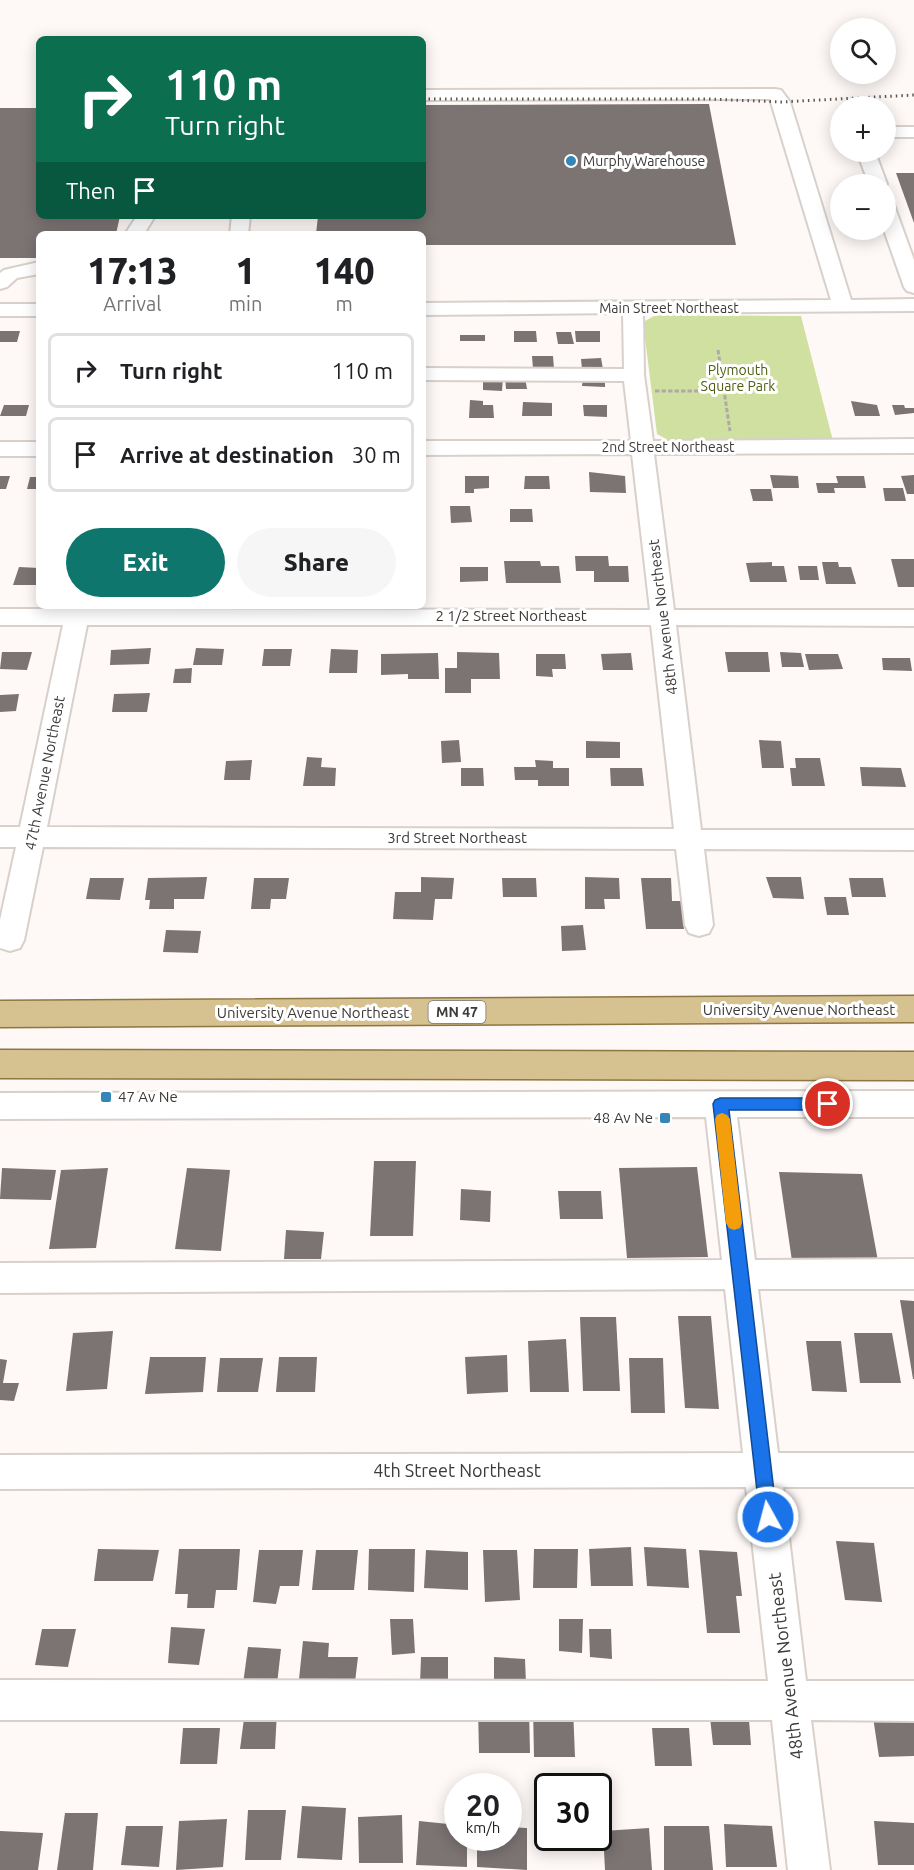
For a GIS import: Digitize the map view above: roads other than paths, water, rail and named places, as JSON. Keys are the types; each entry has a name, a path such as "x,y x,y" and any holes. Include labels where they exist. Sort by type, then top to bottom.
{"main road":[{"name":"University Avenue Northeast","path":"0,1014 914,1009"},
{"path":"0,1065 914,1066"}],"street":[{"path":"426,95 775,94 781,102 843,306"},
{"path":"896,132 914,132"},
{"path":"896,236 914,287"},
{"path":"0,283 11,274 36,269"},
{"name":"Main Street Northeast","path":"426,309 914,305"},
{"name":"48th Avenue Northeast","path":"633,308 643,383 643,447 699,925"},
{"path":"0,310 36,310"},
{"path":"426,374 643,383"},
{"name":"2nd Street Northeast","path":"426,448 914,446"},
{"path":"0,449 36,449"},
{"name":"2 1/2 Street Northeast","path":"0,616 77,611 914,618"},
{"name":"47th Avenue Northeast","path":"10,940 33,837 77,611"},
{"name":"3rd Street Northeast","path":"0,837 914,840"},
{"name":"48th Avenue Northeast","path":"720,1104 809,1870"},
{"path":"0,1106 914,1104"},
{"path":"0,1278 914,1274"},
{"name":"4th Street Northeast","path":"0,1472 914,1470"},
{"path":"0,1700 914,1701"}],"railway":[{"path":"426,99 708,99 781,102 914,95"}],"place":[{"name":"Murphy Warehouse","path":"571,161"},
{"name":"47 Av Ne","path":"106,1097"},
{"name":"48 Av Ne","path":"665,1118"}],"park label":[{"name":"Plymouth Square Park","path":"738,378"}]}
